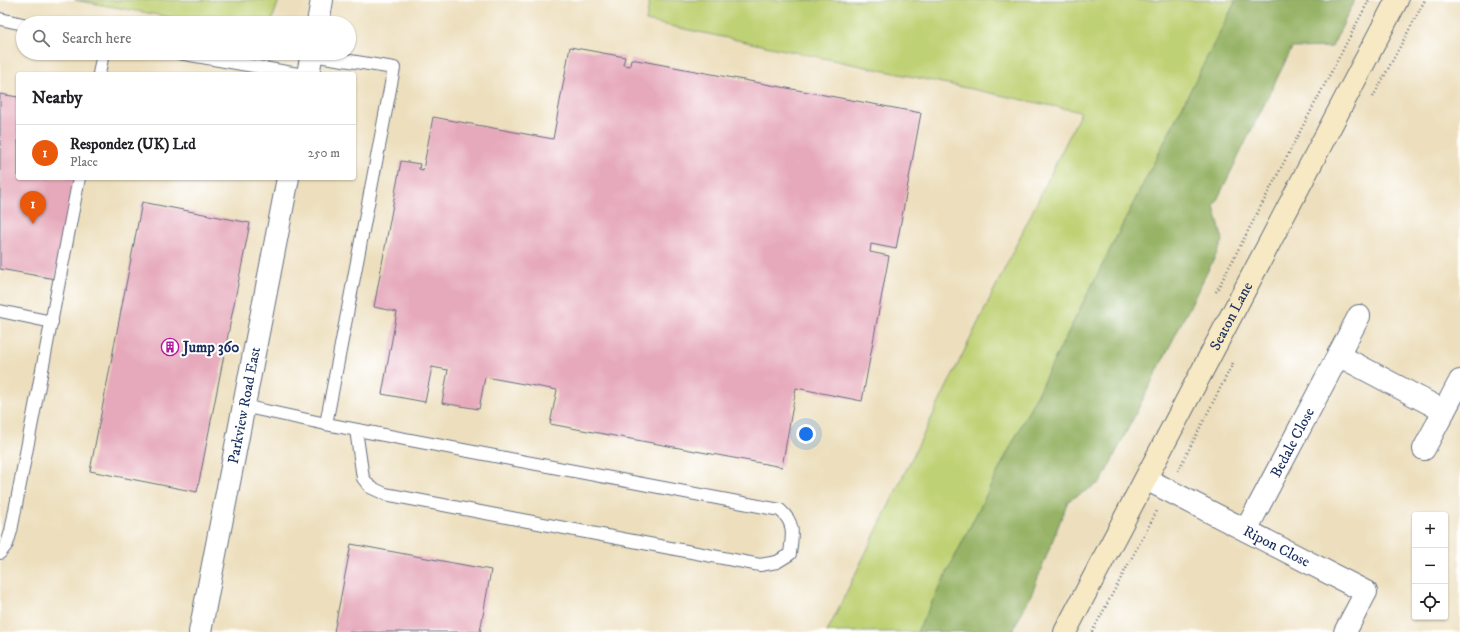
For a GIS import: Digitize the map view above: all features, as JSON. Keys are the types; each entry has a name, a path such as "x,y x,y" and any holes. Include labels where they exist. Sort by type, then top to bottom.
{"main road":[{"name":"Seaton Lane","path":"1065,632 1397,0"}],"street":[{"path":"319,16 322,0"},
{"name":"Parkview Road East","path":"200,632 288,180"},
{"name":"Bedale Close","path":"1246,530 1359,316"},
{"path":"1338,355 1444,411"},
{"path":"1424,449 1460,381"},
{"name":"Ripon Close","path":"1146,479 1366,592 1345,632"}],"lane":[{"path":"0,19 16,22"},
{"path":"99,72 102,60"},
{"path":"219,60 287,72"},
{"path":"311,61 394,68 326,424"},
{"path":"0,552 6,544 11,531 79,180"},
{"path":"0,312 52,322"},
{"path":"244,406 356,430 780,510 789,518 793,532 790,554 777,562 760,565 386,494 370,487 363,478 356,430"}],"path":[{"path":"1092,632 1168,490"}],"green space":[{"path":"75,0 279,0 273,16 164,16"},
{"path":"650,0 1236,0 917,632 827,632 1081,112 646,21"},
{"path":"1236,0 1355,0 1332,47 1292,48 1214,206 1223,241 1101,482 1068,501 1032,593 1012,632 917,632"}],"building":[{"path":"570,47 625,57 623,65 630,66 631,59 921,113 896,249 871,244 870,252 889,256 862,401 796,388 782,467 550,424 557,390 485,377 479,409 442,403 448,370 432,367 425,402 382,394 397,312 374,307 401,161 420,164 419,169 423,170 433,117 553,139"},
{"path":"0,94 16,97 16,180 74,180 55,279 0,269"},
{"name":"Jump 360","path":"142,202 250,223 197,492 90,471"},
{"path":"351,544 491,570 480,632 334,632"}],"place":[{"name":"Respondez (UK) Ltd","path":"33,224"},
{"name":"Jump 360","path":"170,347"}]}
